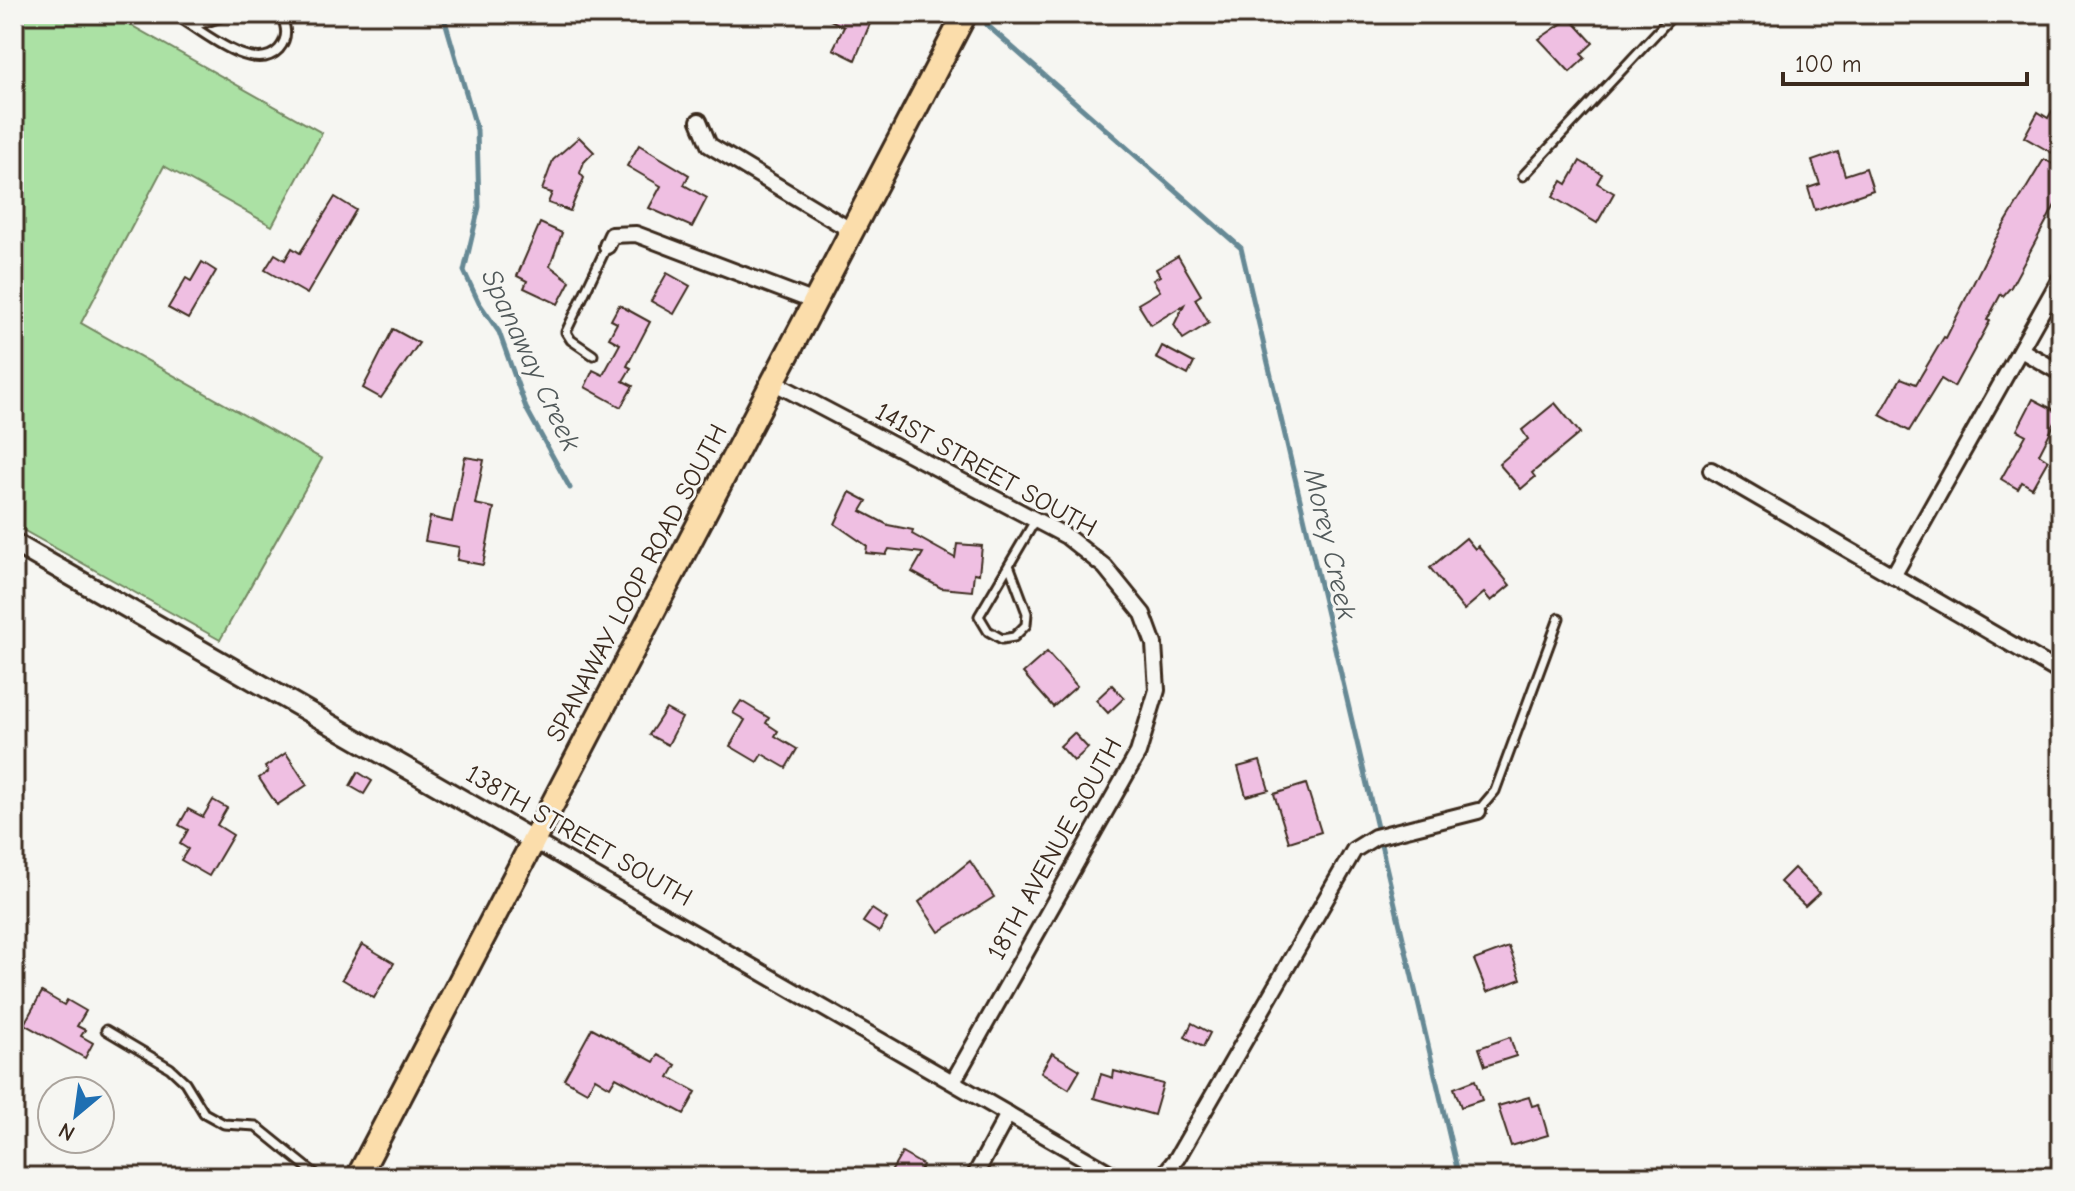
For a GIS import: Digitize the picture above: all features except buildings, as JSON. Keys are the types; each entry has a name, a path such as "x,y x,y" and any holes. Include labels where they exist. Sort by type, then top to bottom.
{"main road":[{"name":"SPANAWAY LOOP ROAD SOUTH","path":"358,1177 965,14"}],"street":[{"path":"699,121 709,145 852,231"},
{"path":"607,246 612,235 636,234 815,302"},
{"path":"1893,576 2061,277"},
{"path":"2021,350 2061,373"},
{"name":"141ST STREET SOUTH","path":"773,382 1066,536 1105,567 1126,589 1149,629"},
{"path":"1711,470 2061,673"},
{"name":"138TH STREET SOUTH","path":"14,543 954,1080 1117,1177"},
{"name":"18TH AVENUE SOUTH","path":"954,1080 1138,753 1157,690 1157,657 1149,629"},
{"path":"1162,1177 1177,1158 1354,850 1375,837 1478,811"},
{"path":"974,1177 1008,1114"}],"lane":[{"path":"174,14 246,57 262,59 275,53 285,41 286,28 281,14"},
{"path":"195,26 229,14"},
{"path":"1523,176 1674,14"},
{"path":"593,355 571,340 566,332 607,246"},
{"path":"1009,565 1027,613 1026,625 1014,637 1002,639 988,631 979,616 1036,519"},
{"path":"1478,811 1495,791 1559,618"},
{"path":"106,1030 170,1068 185,1082 204,1113 224,1124 256,1126 319,1177"}],"green space":[{"path":"14,14 111,14 322,133 272,226 164,166 81,323 322,459 220,640 14,525"}],"waterway":[{"name":"Spanaway Creek","path":"443,14 477,130 479,207 464,271 479,303 499,332 526,408 570,488"},
{"name":"Morey Creek","path":"987,25 1241,248 1459,1177"}]}
